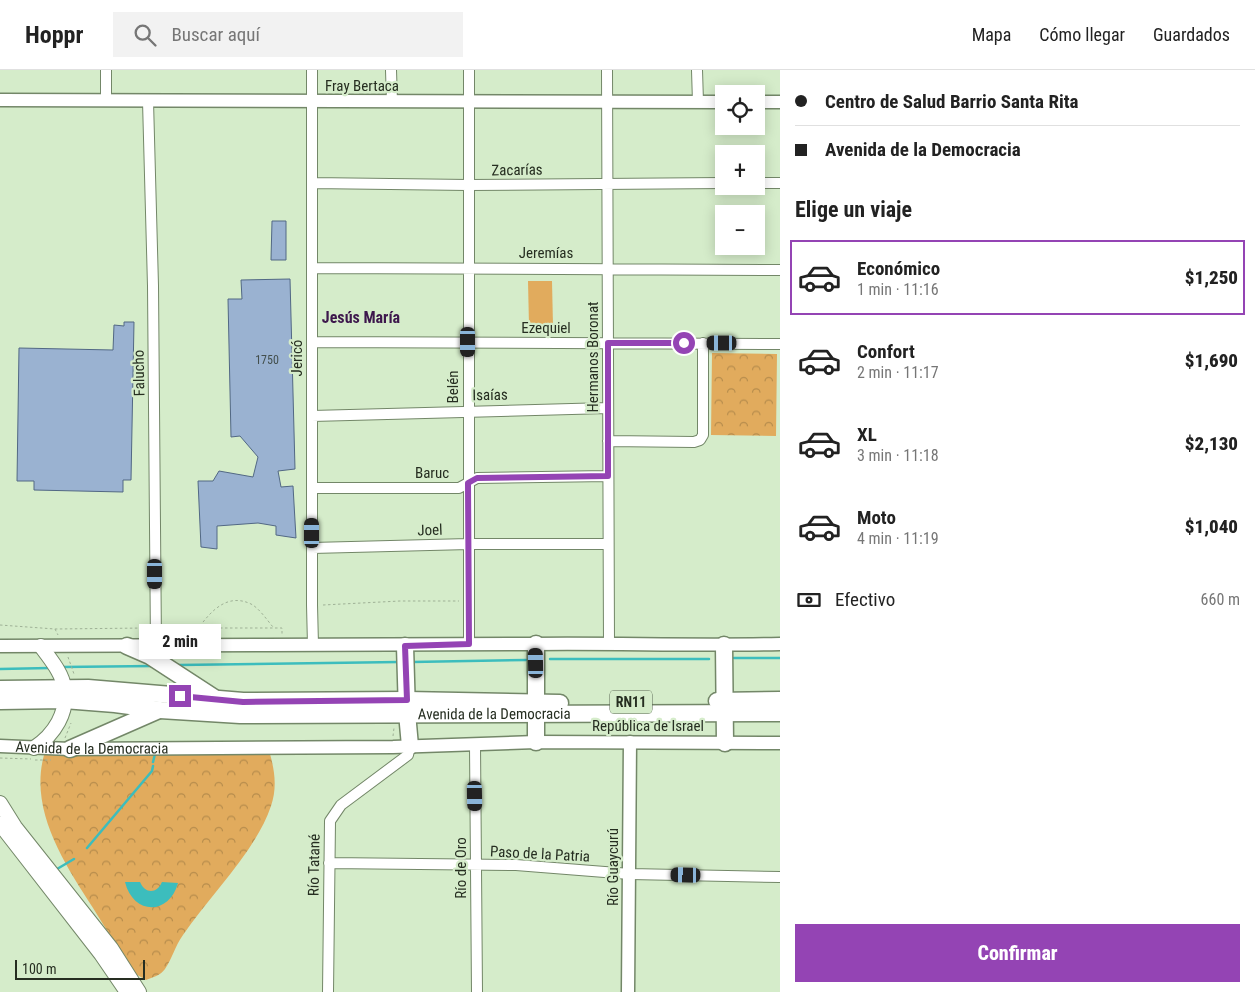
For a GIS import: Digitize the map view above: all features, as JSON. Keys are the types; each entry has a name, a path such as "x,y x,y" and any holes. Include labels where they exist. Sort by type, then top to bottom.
{"highway":[{"path":"536,644 536,742"},
{"path":"724,645 725,742"},
{"path":"128,646 150,656 217,700"},
{"path":"405,646 410,746"},
{"name":"Avenida de la Democracia","path":"0,701 64,694 88,688 243,702 407,706 470,715 537,708 725,707 780,712"},
{"name":"Avenida de la Democracia","path":"0,689 64,694 160,710 240,715 407,706"},
{"name":"Avenida de la Democracia","path":"725,707 780,700"},
{"path":"70,749 160,710"}],"main road":[{"path":"34,748 45,740 57,725 62,713 64,694 58,670 41,646"},
{"path":"0,803 15,827 110,948 139,992"},
{"path":"0,824 101,954 127,992"}],"street":[{"path":"106,70 106,101"},
{"name":"Jericó","path":"312,70 312,606 314,646"},
{"path":"391,70 392,102"},
{"name":"Belén","path":"469,70 469,644"},
{"name":"Hermanos Boronat","path":"607,70 609,644"},
{"path":"698,70 698,102"},
{"name":"Fray Bertaca","path":"0,100 715,102"},
{"name":"Falucho","path":"148,101 153,286 156,628 162,646"},
{"path":"765,102 780,102"},
{"name":"Zacarías","path":"312,183 468,185 715,183"},
{"path":"765,183 780,183"},
{"name":"Jeremías","path":"312,268 780,270"},
{"name":"Ezequiel","path":"312,342 780,344"},
{"path":"608,441 694,442 700,440 703,435 703,343"},
{"name":"Isaías","path":"312,416 468,410 608,408"},
{"name":"Baruc","path":"312,488 459,488 477,478 608,476"},
{"name":"Joel","path":"312,548 469,544 608,544"},
{"path":"0,646 780,644"},
{"name":"República de Israel","path":"366,747 536,742 780,743"},
{"name":"Río Guaycurú","path":"628,992 630,742"},
{"name":"Río de Oro","path":"475,745 477,992"},
{"name":"Avenida de la Democracia","path":"0,746 70,749 366,747"},
{"name":"Río Tatané","path":"328,992 330,820 342,805 408,755 410,746"},
{"name":"Paso de la Patria","path":"329,864 516,866 630,874 780,877"}],"path":[{"path":"199,627 212,610 223,604 237,601 251,604 274,628"},
{"path":"312,606 400,601 469,601"},
{"path":"0,625 55,629 282,628 282,646"},
{"path":"162,646 167,628"}],"green space":[{"path":"528,281 552,281 553,326 529,326"},
{"path":"712,353 777,354 776,436 711,435"},
{"path":"270,754 274,774 274,793 271,806 255,840 183,935 163,971 146,980 134,973 71,873 52,835 45,816 41,796 44,755"}],"water":[{"path":"125,882 140,882 145,889 151,891 157,889 162,882 178,883 167,901 159,906 151,907 143,906 135,901 129,893"}],"building":[{"path":"272,221 286,221 286,260 271,260"},
{"path":"290,279 295,469 278,471 281,487 293,486 296,538 276,535 276,526 258,523 217,526 217,549 201,547 198,481 213,481 219,471 253,477 258,457 240,436 231,437 228,299 242,299 241,280"},
{"path":"124,322 134,322 131,480 123,480 123,492 34,490 34,481 17,481 19,348 113,350 114,325 124,326"}],"waterway":[{"path":"734,658 780,658"},
{"path":"550,659 709,659"},
{"path":"412,662 526,660"},
{"path":"178,665 399,662"},
{"path":"62,667 153,666"},
{"path":"0,669 50,668"},
{"path":"153,762 155,754"},
{"path":"87,848 152,771 153,766"},
{"path":"57,869 74,859"}],"district":[{"name":"Jesús María","path":"361,317"}],"route":[{"path":"180,696 243,702 407,700 405,646 469,644 468,483 477,478 608,476 608,343 684,343"}]}
